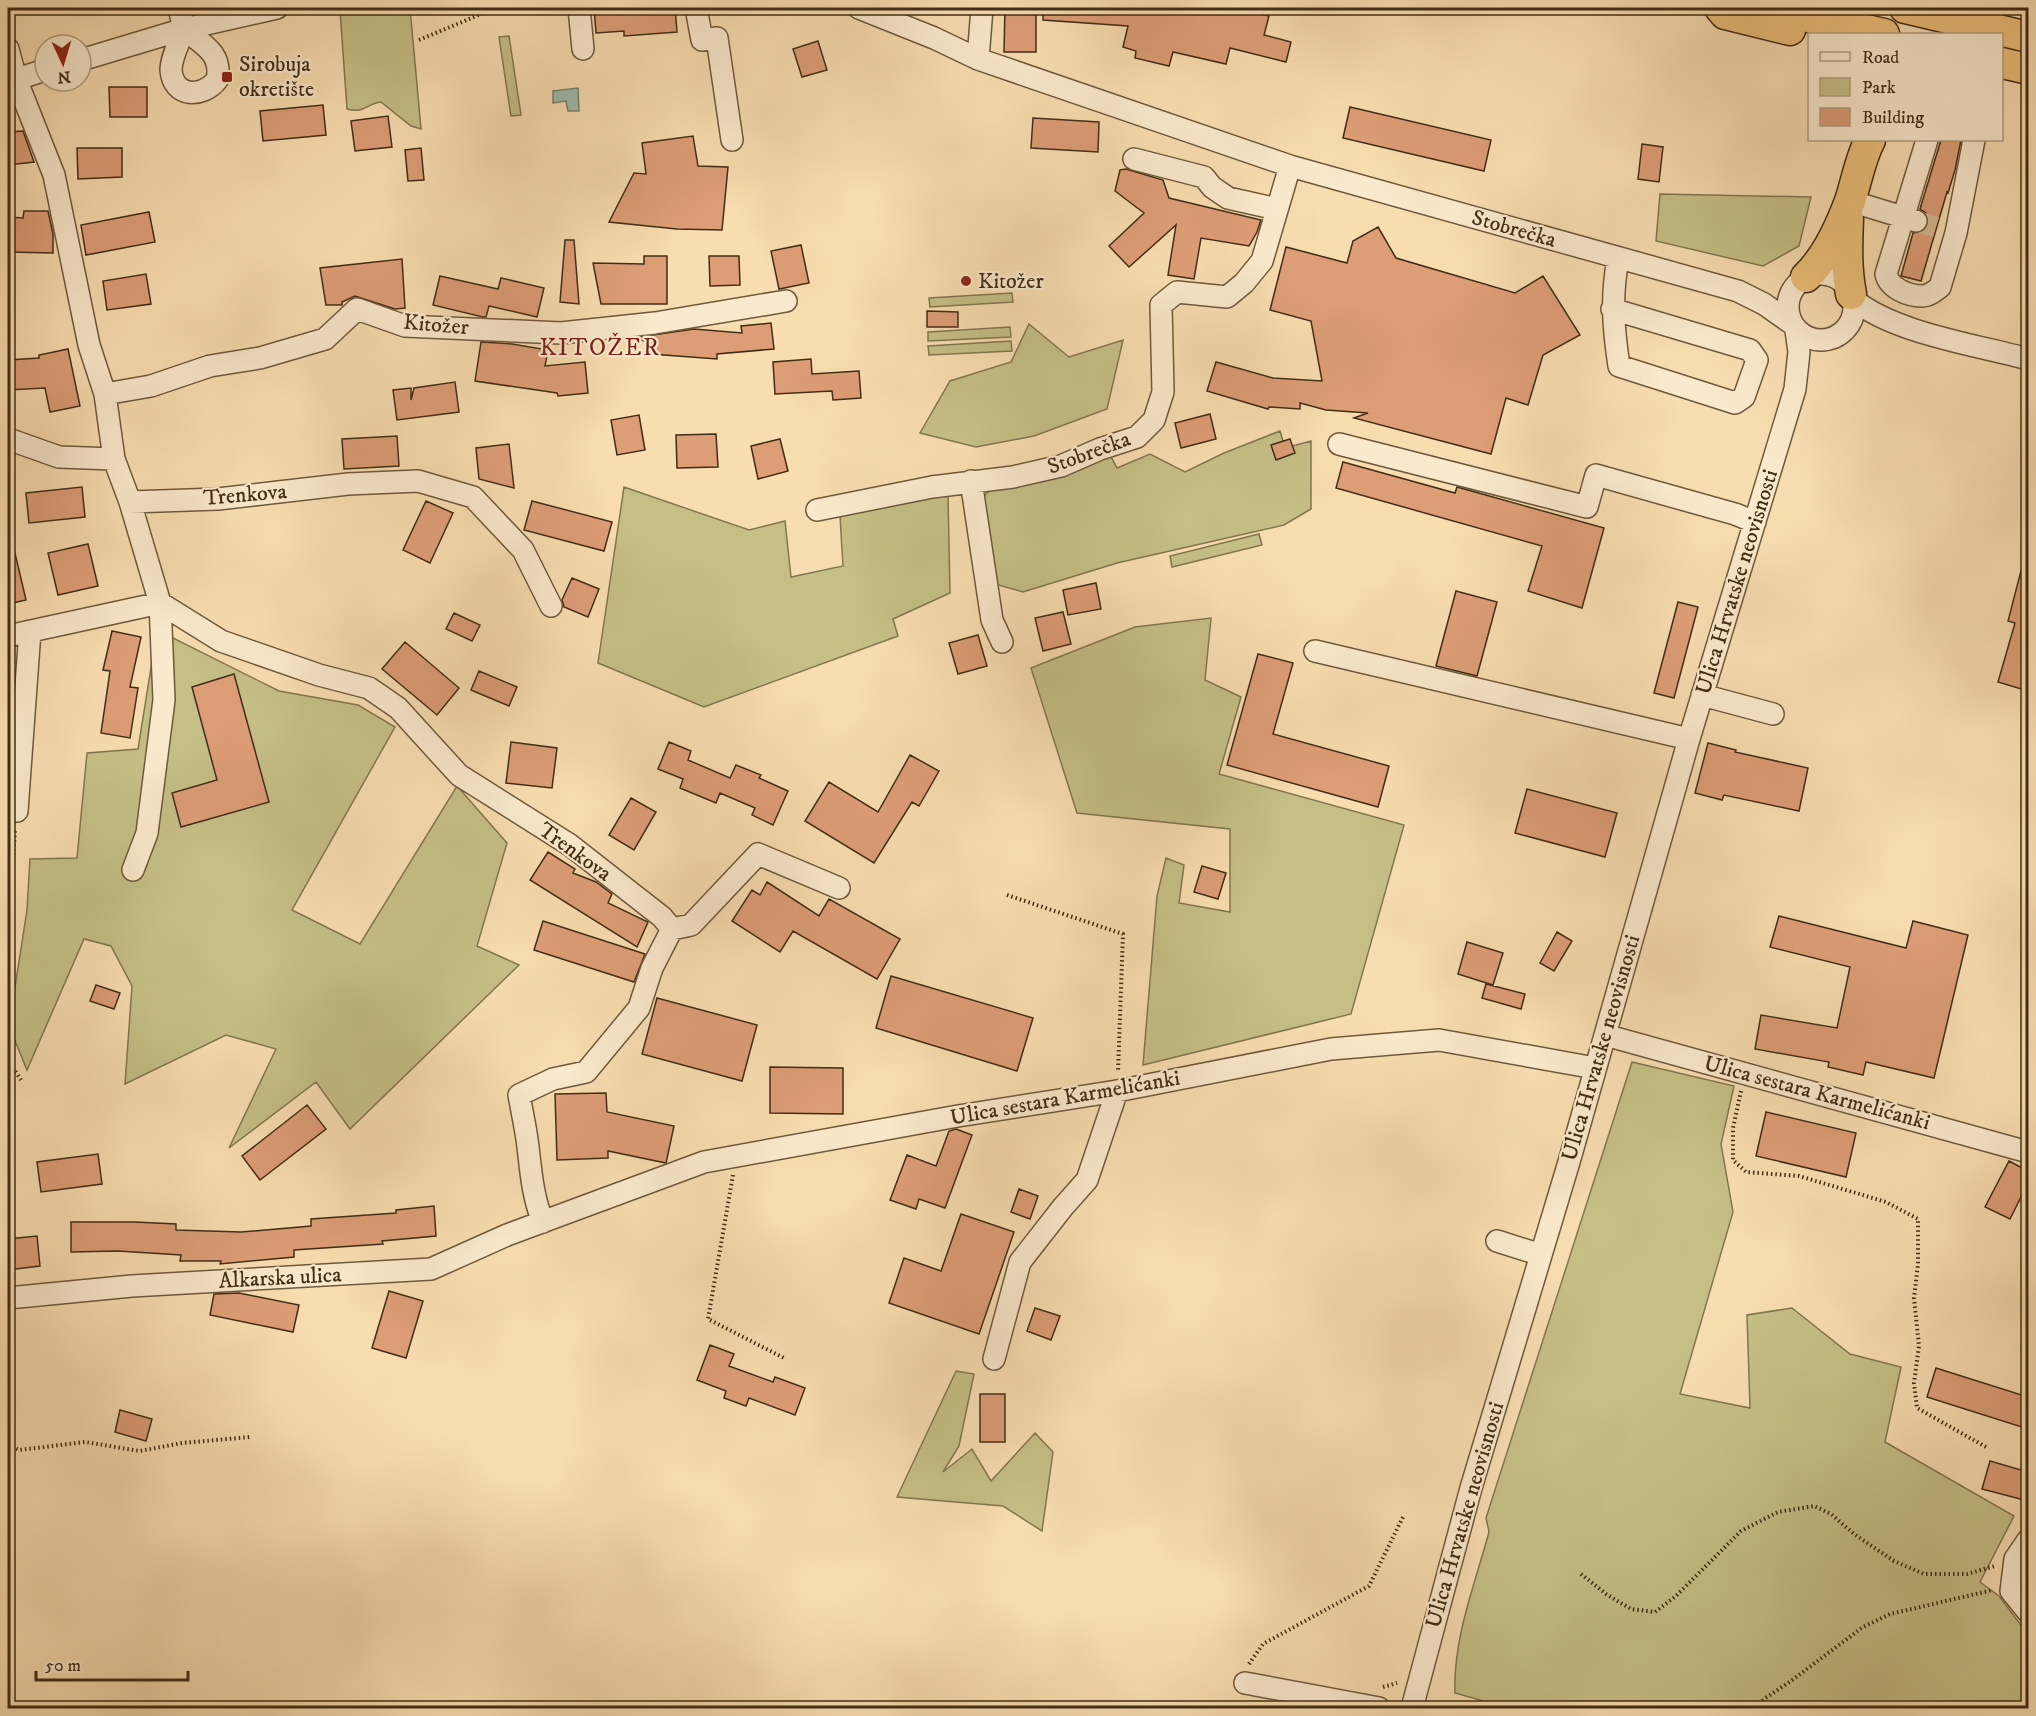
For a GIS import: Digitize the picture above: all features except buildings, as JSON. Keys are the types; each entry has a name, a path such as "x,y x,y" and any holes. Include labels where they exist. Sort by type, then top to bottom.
{"highway":[{"path":"1720,8 1725,14 1808,35"},
{"path":"1768,8 1880,33"},
{"path":"1905,8 2028,37"},
{"path":"2003,63 2028,69"},
{"path":"2003,79 2028,75"},
{"path":"1802,280 1818,266 1850,201 1866,144"},
{"path":"1850,201 1846,254 1852,296"}],"street":[{"path":"179,8 184,28"},
{"path":"93,56 184,28 277,8"},
{"path":"579,8 583,49"},
{"path":"696,8 702,40 717,38 732,140"},
{"name":"Stobrečka","path":"859,8 934,38 978,59 1290,166 1738,291 1764,304 1794,326"},
{"path":"978,59 982,8"},
{"path":"8,49 12,80 54,175 89,345 105,394 114,459 130,502 160,603 164,700 147,833 133,870"},
{"path":"12,80 33,74"},
{"path":"1927,141 1928,225"},
{"path":"1928,225 1973,141"},
{"path":"1134,159 1204,177 1212,187 1228,198 1277,209"},
{"name":"Stobrečka","path":"817,510 932,487 1013,477 1061,466 1100,449 1137,437 1154,420 1163,392 1161,305 1177,292 1227,297 1244,283 1262,261 1290,166"},
{"path":"1850,201 1928,225"},
{"path":"1612,309 1750,350 1757,360 1744,397 1735,403 1619,366 1612,309 1613,284 1618,258"},
{"path":"1915,330 1860,326 1826,340 1815,340 1805,336 1794,326 1788,312 1788,302 1791,291 1802,280 1827,274 1837,278 1852,296 1876,315 1915,330 2028,359"},
{"name":"Stobrečka","path":"1738,291 1771,292 1785,289 1802,280"},
{"path":"1840,333 1851,321 1854,310 1852,296"},
{"name":"Kitožer","path":"105,394 151,386 210,366 260,358 325,339 357,309 405,326 561,333 655,323 786,301"},
{"name":"Ulica Hrvatske neovisnosti","path":"1412,1708 1471,1488 1541,1255 1689,739 1795,389 1799,352 1794,326"},
{"name":"Ulica Hrvatske neovisnosti","path":"1795,389 1814,357 1840,333"},
{"path":"8,439 59,457 114,459"},
{"path":"1339,444 1587,507 1596,475 1735,514 1755,522"},
{"name":"Trenkova","path":"130,502 218,499 348,484 418,481 473,497 524,550 551,606"},
{"path":"970,481 992,620 1002,642"},
{"path":"8,636 160,603"},
{"name":"Trenkova","path":"160,603 221,640 319,675 369,688 398,708 459,775 570,845 662,917 672,929"},
{"path":"12,811 30,631"},
{"path":"1315,651 1689,739"},
{"path":"1702,695 1773,714"},
{"path":"543,1222 538,1211 530,1175 528,1147 519,1095 553,1079 586,1072 639,1008 652,968 672,929 691,925 758,854 839,888"},
{"name":"Ulica sestara Karmelićanki","path":"1605,1035 2028,1152"},
{"name":"Ulica sestara Karmelićanki","path":"543,1222 704,1162 958,1116 1117,1091 1331,1049 1439,1040 1595,1068"},
{"path":"994,1359 1020,1262 1087,1180 1117,1091"},
{"name":"Alkarska ulica","path":"8,1298 132,1286 431,1269 507,1235 543,1222"},
{"path":"1497,1240 1541,1255"},
{"path":"2028,1540 2015,1559 2011,1591 2028,1612"},
{"path":"1245,1683 1379,1708"}],"path":[{"path":"479,8 481,14"},
{"path":"419,40 481,14 504,8"},
{"path":"8,936 12,811"},
{"path":"1007,895 1123,934 1117,1091"},
{"path":"8,1060 21,1080"},
{"path":"1744,1073 1733,1128 1733,1160 1746,1172 1799,1176 1886,1202 1918,1219 1918,1264 1914,1298 1919,1346 1914,1383 1917,1408 1986,1447"},
{"path":"737,1156 708,1318 784,1358"},
{"path":"8,1445 19,1450 85,1442 140,1451 182,1443 250,1437"},
{"path":"1581,1574 1606,1594 1631,1609 1655,1612 1676,1596 1741,1532 1778,1512 1814,1506 1832,1514 1854,1534 1894,1561 1924,1574 1967,1574 2015,1559"},
{"path":"1245,1683 1250,1661 1263,1644 1369,1586 1404,1515"},
{"path":"1756,1708 1764,1699 1863,1627 1890,1614 2012,1585"}],"green space":[{"path":"410,8 421,129 411,126 381,102 361,110 347,109 340,10"},
{"path":"509,36 521,115 511,116 499,37"},
{"path":"1660,194 1811,197 1799,246 1763,266 1656,241"},
{"path":"1012,293 1013,302 930,307 929,298"},
{"path":"1029,324 1069,357 1123,340 1107,409 1034,436 976,447 920,433 950,381 1011,362"},
{"path":"1010,327 1011,337 928,341 928,332"},
{"path":"1011,341 1012,351 929,355 928,346"},
{"path":"1280,431 1285,448 1311,441 1311,509 1284,525 1117,563 1023,592 991,583 981,499 993,487 1108,451 1117,468 1150,454 1185,472 1224,453"},
{"path":"624,487 749,530 785,521 791,577 843,566 840,516 948,495 950,593 893,619 898,636 704,707 598,663"},
{"path":"1259,534 1262,545 1172,567 1170,556"},
{"path":"1211,618 1205,680 1241,697 1219,774 1404,825 1351,1014 1143,1065 1157,896 1166,858 1184,865 1179,903 1230,912 1230,829 1077,813 1031,668 1135,627"},
{"path":"157,630 279,691 358,705 395,727 292,910 360,944 457,786 507,843 477,946 519,965 350,1129 316,1082 229,1148 276,1049 226,1035 125,1084 132,986 111,946 84,939 27,1070 9,1026 27,910 30,859 77,858 87,753 138,749"},
{"path":"1632,1062 1734,1086 1721,1144 1733,1212 1680,1394 1750,1408 1747,1315 1792,1308 1850,1354 1901,1367 1885,1442 2014,1516 1980,1582 1999,1596 2023,1628 2028,1630 2028,1708 1508,1708 1455,1693 1455,1672 1461,1632 1489,1532 1486,1518"},
{"path":"956,1371 974,1374 959,1446 943,1472 972,1449 991,1481 1035,1433 1053,1452 1042,1531 1003,1506 897,1497"}],"shaded area":[{"path":"578,88 579,111 568,111 566,101 553,103 553,91"}],"tunnel":[{"path":"1916,221 1936,227"}],"place":[{"name":"Sirobuja okretište","path":"227,77"},
{"name":"Kitožer","path":"966,281"}],"district":[{"name":"KITOŽER","path":"600,348"}]}
